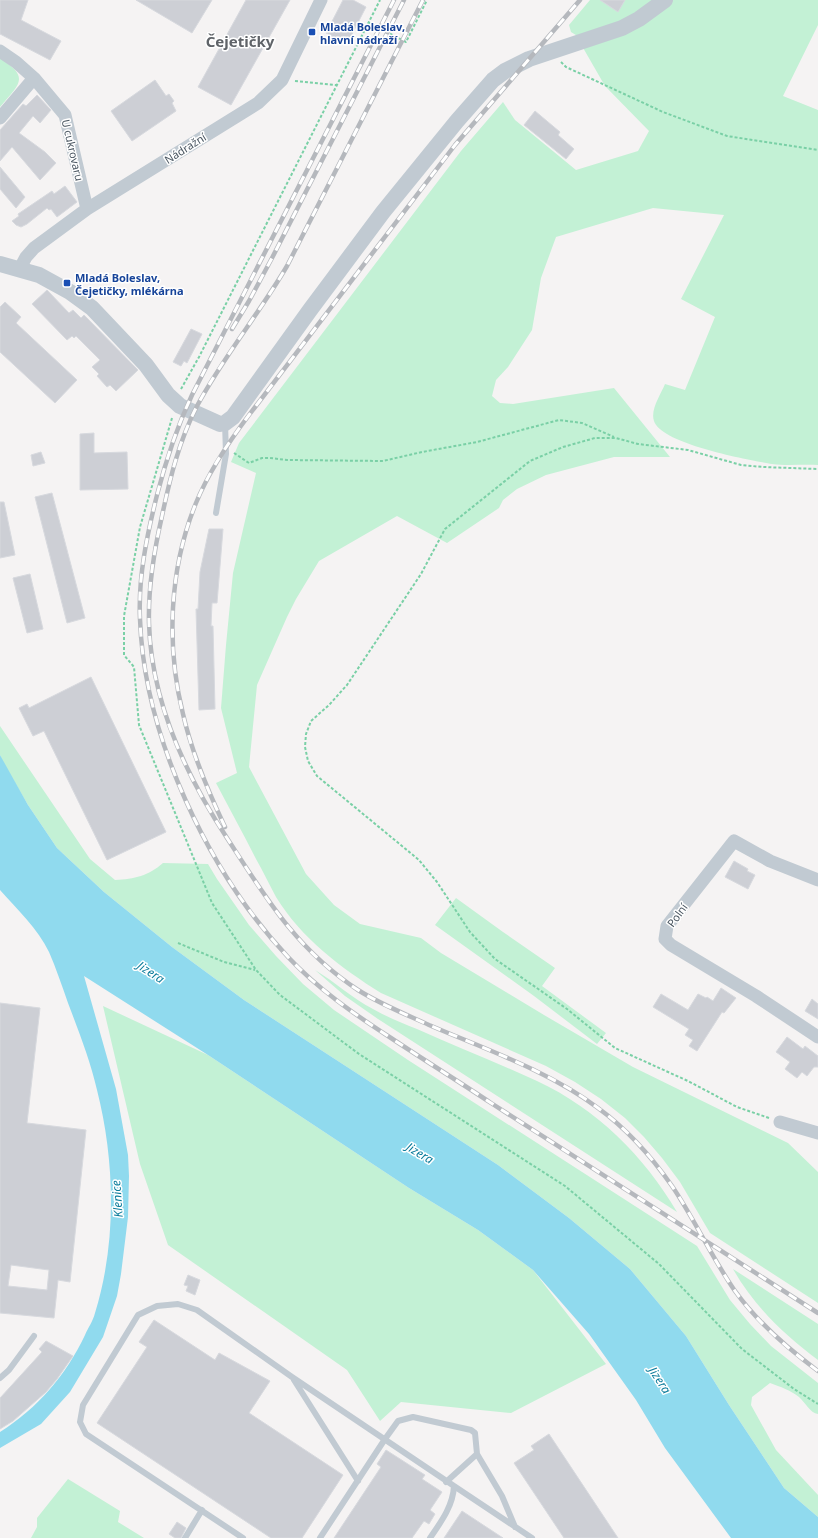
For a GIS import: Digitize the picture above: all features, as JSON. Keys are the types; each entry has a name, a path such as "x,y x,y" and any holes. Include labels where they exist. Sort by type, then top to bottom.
{"street":[{"name":"Nádražní","path":"19,270 26,257 34,248 87,209 258,103 282,80 321,0"},
{"path":"0,264 39,275 70,292 92,308 146,365 159,385 174,402 185,409 215,423 225,423 233,417 383,212 482,92 505,70 529,59 622,28 639,19 665,0"},
{"name":"U cukrovaru","path":"0,52 16,62 34,78 65,115 87,209"},
{"path":"0,118 34,78"},
{"name":"Polní","path":"818,880 770,860 734,841 667,926 665,933 665,939 671,946 756,996 818,1037"},
{"path":"780,1122 818,1133"}],"lane":[{"path":"216,513 226,454 225,423"},
{"path":"244,1538 86,1434 80,1422 83,1405 138,1315 156,1306 178,1304 198,1310 292,1377 446,1482 532,1538"},
{"path":"0,1378 9,1370 34,1336"},
{"path":"292,1377 358,1481"},
{"path":"320,1538 398,1421 412,1417 471,1430 475,1433 477,1454 502,1496 515,1527"},
{"path":"446,1482 477,1454"},
{"path":"430,1538 453,1498 454,1486"},
{"path":"185,1538 202,1510"}],"path":[{"path":"379,0 199,357 174,402 172,418 140,527 124,616 124,655 134,667 139,725 212,903 256,970 280,995 359,1054 564,1186 659,1264 742,1349 794,1389 818,1404"},
{"path":"368,22 406,42 427,0"},
{"path":"550,52 566,67 663,112 728,136 818,150"},
{"path":"282,80 336,85"},
{"path":"226,454 232,451 249,462 266,458 287,460 383,461 477,442 559,420 582,423 616,438 638,444 688,450 741,465 818,470"},
{"path":"616,438 595,438 563,447 530,461 445,529 421,574 347,685 329,705 311,721 306,734 305,747 308,761 317,776 419,860 437,882 470,932 496,959 567,1009 615,1048 737,1107 780,1122"},
{"path":"178,943 224,962 256,970"}],"green space":[{"path":"590,0 658,0 637,15 579,37 571,32 569,25"},
{"path":"673,0 818,0 818,25 783,96 818,110 818,465 772,464 707,450 672,437 660,429 654,421 653,412 665,384 685,390 715,317 681,299 724,215 653,208 556,237 541,278 532,330 508,367 496,380 492,396 500,403 513,404 614,388 670,457 614,457 546,475 517,489 503,500 499,508 447,543 397,516 319,561 287,617 257,685 249,767 306,874 334,905 360,924 421,938 441,953 633,1067 788,1143 818,1172 818,1303 710,1233 680,1182 662,1158 625,1118 601,1099 575,1082 546,1066 381,993 351,973 323,951 297,926 276,897 216,783 237,773 221,708 233,573 256,473 231,462 239,443 461,151 503,102 515,120 576,170 638,151 649,131 605,86 582,46 668,5"},
{"path":"0,58 16,71 19,76 19,81 17,87 0,107"},
{"path":"0,726 90,859 115,880 141,876 152,871 163,863 208,864 249,925 303,984 334,1010 408,1060 697,1246 730,1300 750,1324 771,1346 818,1383 818,1414 812,1412 796,1395 770,1383 752,1397 751,1405 776,1450 818,1495 818,1517 784,1488 729,1405 686,1336 630,1269 569,1218 498,1165 244,1000 172,947 104,892 57,848 28,805 3,762 0,755"},
{"path":"456,898 555,968 542,986 606,1033 597,1044 534,996 435,925"},
{"path":"315,970 365,1005 378,1012 537,1081 580,1105 617,1136 634,1153 664,1191 677,1212 378,1019 345,996"},
{"path":"103,1006 208,1055 409,1188 478,1230 533,1270 606,1364 511,1413 401,1402 380,1421 347,1370 168,1245 140,1164"},
{"path":"733,1269 818,1324 818,1360 793,1340 771,1319 750,1295"},
{"path":"68,1479 120,1511 118,1522 144,1538 31,1538 37,1527 37,1518"}],"water":[{"path":"0,755 28,805 57,848 104,892 172,947 244,1000 498,1165 569,1218 630,1269 686,1336 729,1405 784,1488 818,1517 818,1538 731,1538 665,1448 636,1400 589,1334 533,1270 478,1230 409,1188 208,1055 84,976 116,1089 128,1155 128,1217 121,1274 117,1296 103,1337 70,1392 41,1424 0,1448 0,1432 14,1423 50,1390 69,1364 93,1319 102,1286 107,1258 111,1202 110,1173 103,1117 84,1046 49,952 39,935 0,890"}],"building":[{"path":"0,0 28,0 21,20 61,41 50,60 0,34"},
{"path":"136,0 212,0 192,33"},
{"path":"246,0 290,0 231,105 198,87"},
{"path":"343,0 353,0 366,7 347,44 326,33"},
{"path":"600,0 625,0 618,12"},
{"path":"155,80 166,96 169,94 174,101 172,103 176,111 132,141 111,111"},
{"path":"37,95 51,110 40,123 33,116 19,133 45,152 56,163 40,180 12,147 0,161 0,130 23,104 26,106"},
{"path":"535,111 560,132 558,135 574,149 566,159 524,125"},
{"path":"0,167 25,197 16,208 0,189"},
{"path":"65,186 77,202 57,217 51,209 49,210 47,208 21,227 12,221 19,216 18,214 52,191 54,194"},
{"path":"47,290 69,313 73,310 81,318 84,315 138,370 116,391 110,385 107,387 97,376 99,374 92,367 100,360 76,336 74,338 72,336 67,340 32,304"},
{"path":"5,302 21,317 16,323 77,380 55,403 0,352 0,307"},
{"path":"191,329 202,334 187,363 184,361 181,366 173,362"},
{"path":"94,433 94,453 127,452 128,489 80,490 80,434"},
{"path":"41,452 45,463 33,466 31,455"},
{"path":"52,493 85,618 67,623 35,497"},
{"path":"0,502 4,502 15,555 0,558"},
{"path":"209,529 223,529 217,603 212,603 211,626 213,626 215,709 199,710 196,609 198,609 200,572"},
{"path":"30,574 43,629 27,633 13,578"},
{"path":"91,677 166,832 107,860 44,731 33,736 19,708 27,704 29,708"},
{"path":"734,861 755,875 748,889 725,877"},
{"path":"721,988 736,998 724,1013 722,1012 697,1051 689,1046 693,1040 685,1035 689,1029 653,1007 661,994 688,1010 698,994 713,1001"},
{"path":"812,999 818,1004 818,1019 805,1011"},
{"path":"0,1003 40,1008 27,1123 86,1130 70,1282 58,1280 54,1318 0,1313","holes":["11,1265 49,1270 47,1290 8,1286"]},
{"path":"787,1037 803,1049 805,1046 818,1056 818,1067 814,1067 807,1076 802,1072 797,1078 785,1069 790,1062 776,1052"},
{"path":"188,1275 200,1280 195,1295 186,1291 188,1286 184,1285"},
{"path":"154,1320 215,1360 219,1353 270,1381 249,1413 343,1475 302,1538 271,1538 97,1423 147,1347 139,1342"},
{"path":"46,1341 73,1356 46,1392 13,1421 0,1429 0,1398 42,1352 39,1349"},
{"path":"549,1434 618,1538 564,1538 514,1463 534,1450 531,1446"},
{"path":"386,1450 425,1475 422,1479 442,1492 430,1510 435,1514 429,1524 424,1521 412,1538 334,1538 381,1467 377,1464"},
{"path":"462,1511 503,1538 444,1538"},
{"path":"177,1522 186,1528 181,1538 175,1538 169,1534"}],"railway":[{"path":"394,0 192,395 172,444 164,469 153,510 142,572 140,588 140,619 144,664 154,709 167,755 207,844 232,885 259,923 288,957 312,980 377,1029 818,1313"},
{"path":"232,329 272,258 404,0"},
{"path":"423,0 287,266 207,388 185,433 172,474 159,529 149,596 151,652 163,708 184,762 212,814 269,902 300,940 336,974 375,1000 538,1072 579,1095 609,1116 629,1134 664,1175 735,1291 753,1314 795,1353 818,1371"},
{"path":"225,827 207,786 191,743 183,714 174,662 173,608 180,554 187,528 201,491 213,468 241,426 455,145 580,0"}],"place":[{"name":"Mladá Boleslav, hlavní nádraží","path":"312,32"},
{"name":"Mladá Boleslav, Čejetičky, mlékárna","path":"67,283"}],"district":[{"name":"Čejetičky","path":"240,41"}],"water label":[{"name":"Jizera","path":"151,972"},
{"name":"Jizera","path":"420,1153"},
{"name":"Klenice","path":"117,1199"},
{"name":"Jizera","path":"660,1380"}]}
